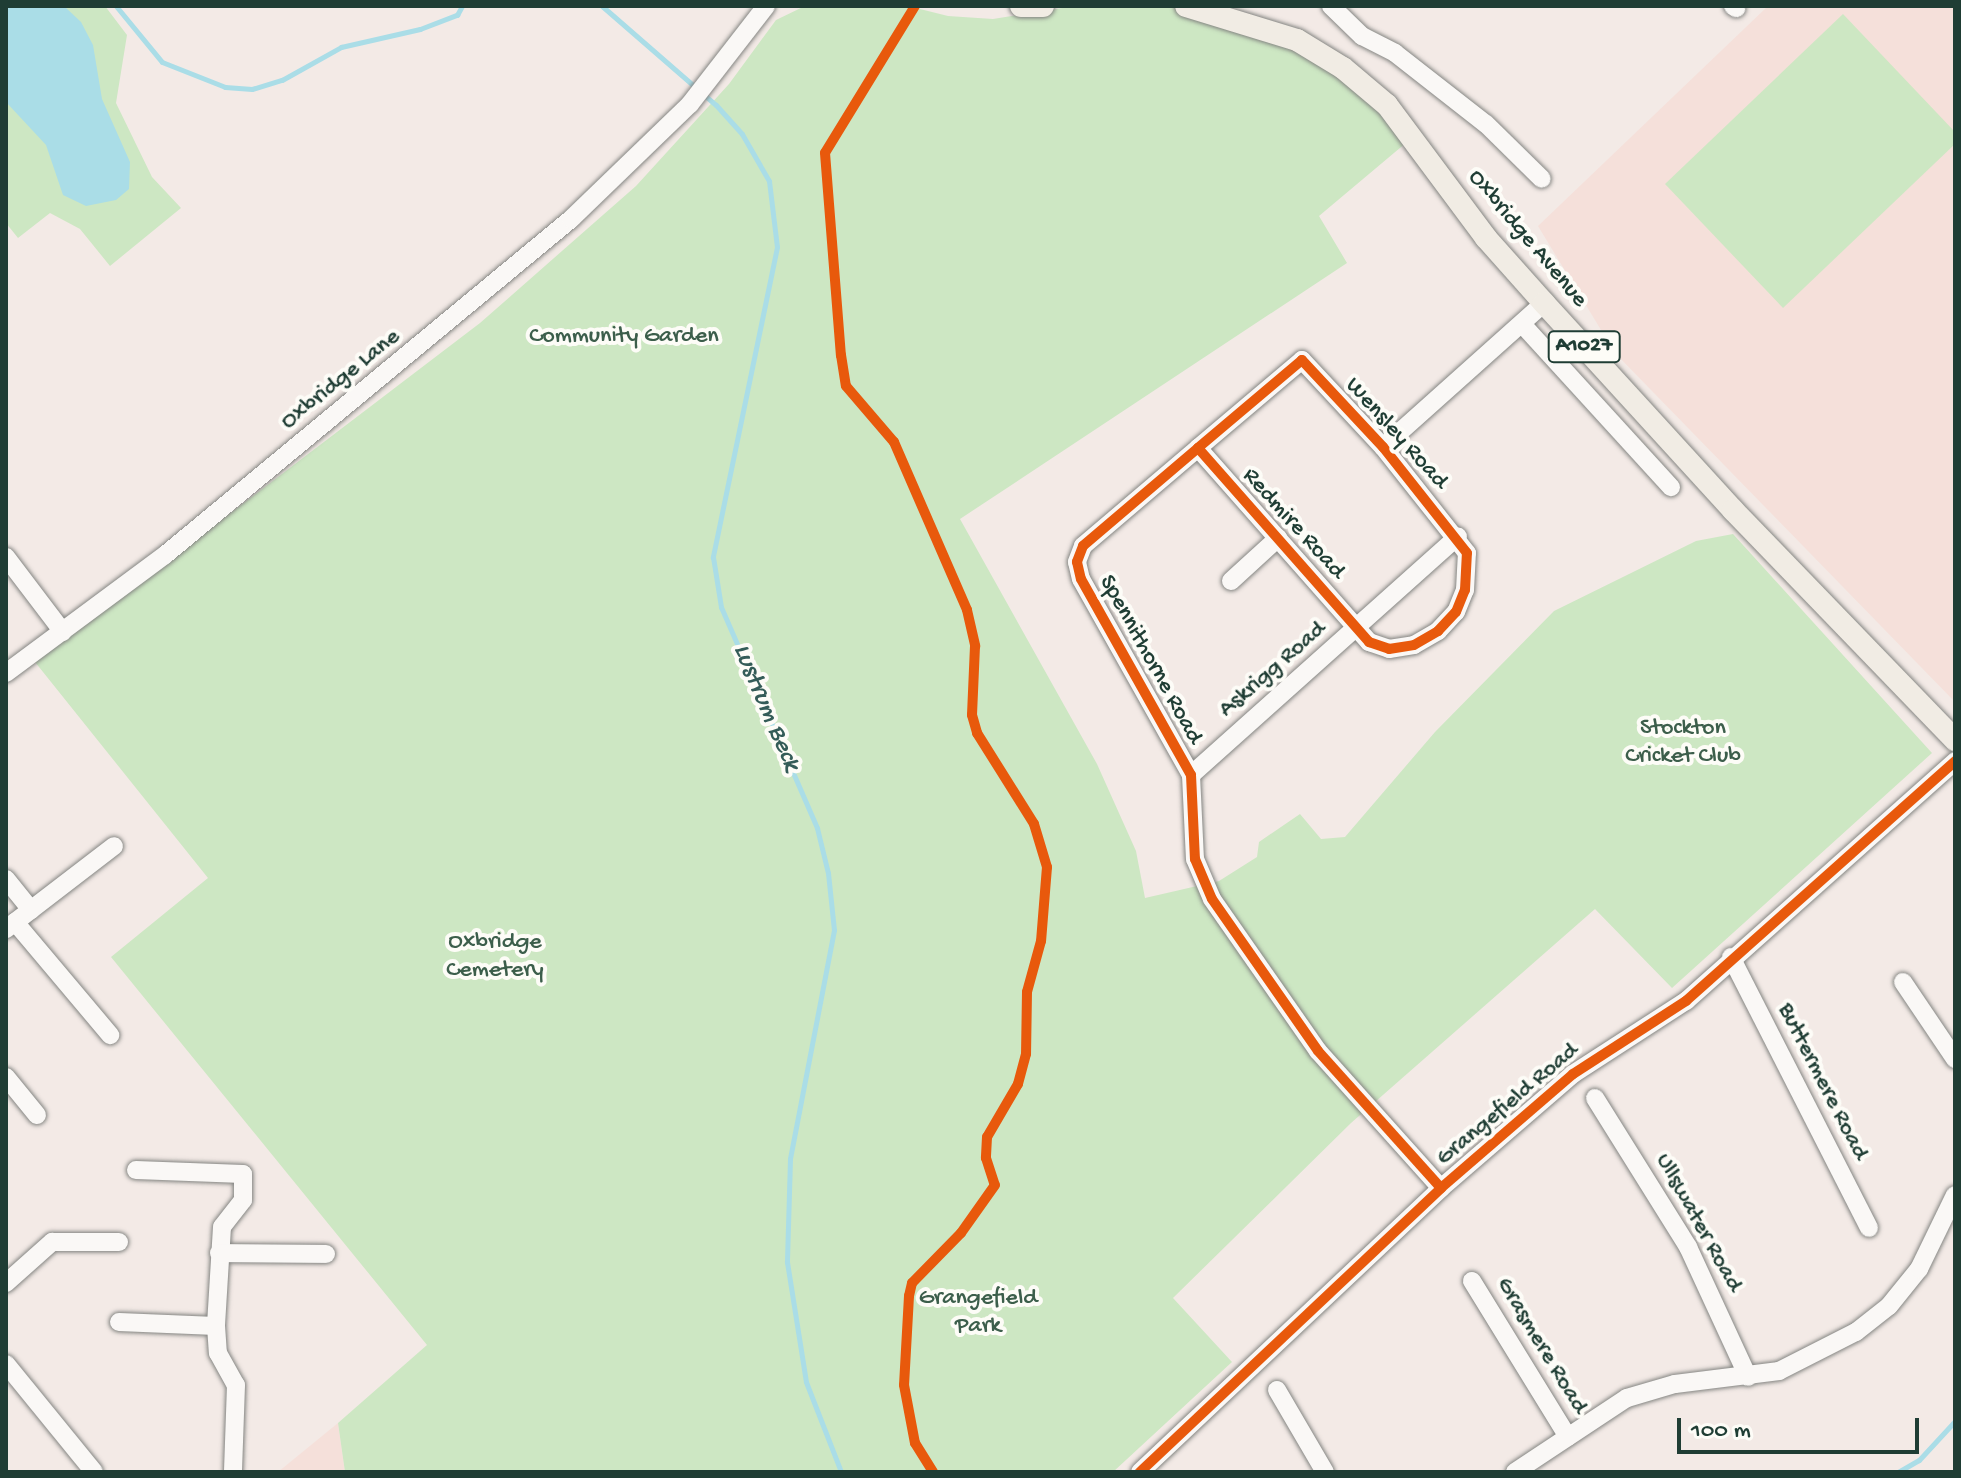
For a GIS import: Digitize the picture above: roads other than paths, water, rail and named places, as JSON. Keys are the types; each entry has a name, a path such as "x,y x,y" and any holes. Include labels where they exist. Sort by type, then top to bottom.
{"main road":[{"path":"1021,6 1043,6"},
{"name":"Oxbridge Avenue","path":"1186,6 1297,40 1343,68 1387,105 1486,238 1544,303 1733,510 1955,740"}],"street":[{"name":"Oxbridge Lane","path":"6,673 175,547 571,219 690,104 766,6"},
{"name":"Oxbridge Avenue","path":"1331,6 1362,36 1387,47 1486,124 1542,179"},
{"path":"1383,447 1544,303"},
{"path":"1522,324 1671,487"},
{"name":"Wensley Road","path":"1302,360 1383,447 1458,536"},
{"name":"Spennithorne Road","path":"1302,360 1083,546 1077,562 1081,579 1191,775 1195,859 1212,899 1318,1051 1441,1188"},
{"name":"Redmire Road","path":"1198,448 1358,627"},
{"path":"1358,627 1369,642 1389,649 1414,645 1438,631 1456,612 1470,573 1458,536"},
{"name":"Askrigg Road","path":"1191,775 1458,536"},
{"path":"1231,581 1278,538"},
{"path":"6,557 63,632"},
{"name":"Grangefield Road","path":"1140,1472 1441,1188 1611,1045 1660,1022 1955,761"},
{"path":"110,1035 10,925 114,846"},
{"path":"6,879 31,910"},
{"name":"Buttermere Road","path":"1731,957 1869,1228"},
{"path":"1903,982 1955,1059"},
{"path":"6,1077 37,1115"},
{"name":"Ullswater Road","path":"1595,1098 1688,1247 1748,1377"},
{"path":"136,1170 243,1174 243,1200 222,1227 216,1326 218,1353 236,1385 233,1472"},
{"path":"1515,1472 1627,1398 1675,1384 1779,1371 1815,1354 1889,1306 1919,1269 1955,1195"},
{"path":"6,1283 52,1242 119,1242"},
{"path":"219,1253 326,1254"},
{"path":"28,1264 40,1279"},
{"name":"Grasmere Road","path":"1472,1281 1568,1437"},
{"path":"119,1322 216,1326"},
{"path":"6,1364 94,1472"},
{"path":"1277,1390 1325,1472"}],"water":[{"path":"6,6 64,6 81,22 93,45 102,99 130,162 129,189 116,200 86,206 63,195 46,145 6,102"}],"waterway":[{"name":"Lustrum Beck","path":"116,6 162,62 225,87 252,89 282,80 341,47 420,29 457,15 462,6"},
{"name":"Lustrum Beck","path":"602,6 716,105 742,134 769,181 777,247 713,557 721,607 817,828 828,873 834,930 790,1159 787,1262 806,1382 841,1472"},
{"path":"1898,1472 1919,1460 1955,1421"}],"park label":[{"name":"Community Garden","path":"624,337"},
{"name":"Stockton Cricket Club","path":"1683,743"},
{"name":"Oxbridge Cemetery","path":"495,957"},
{"name":"Grangefield Park","path":"978,1313"}]}
